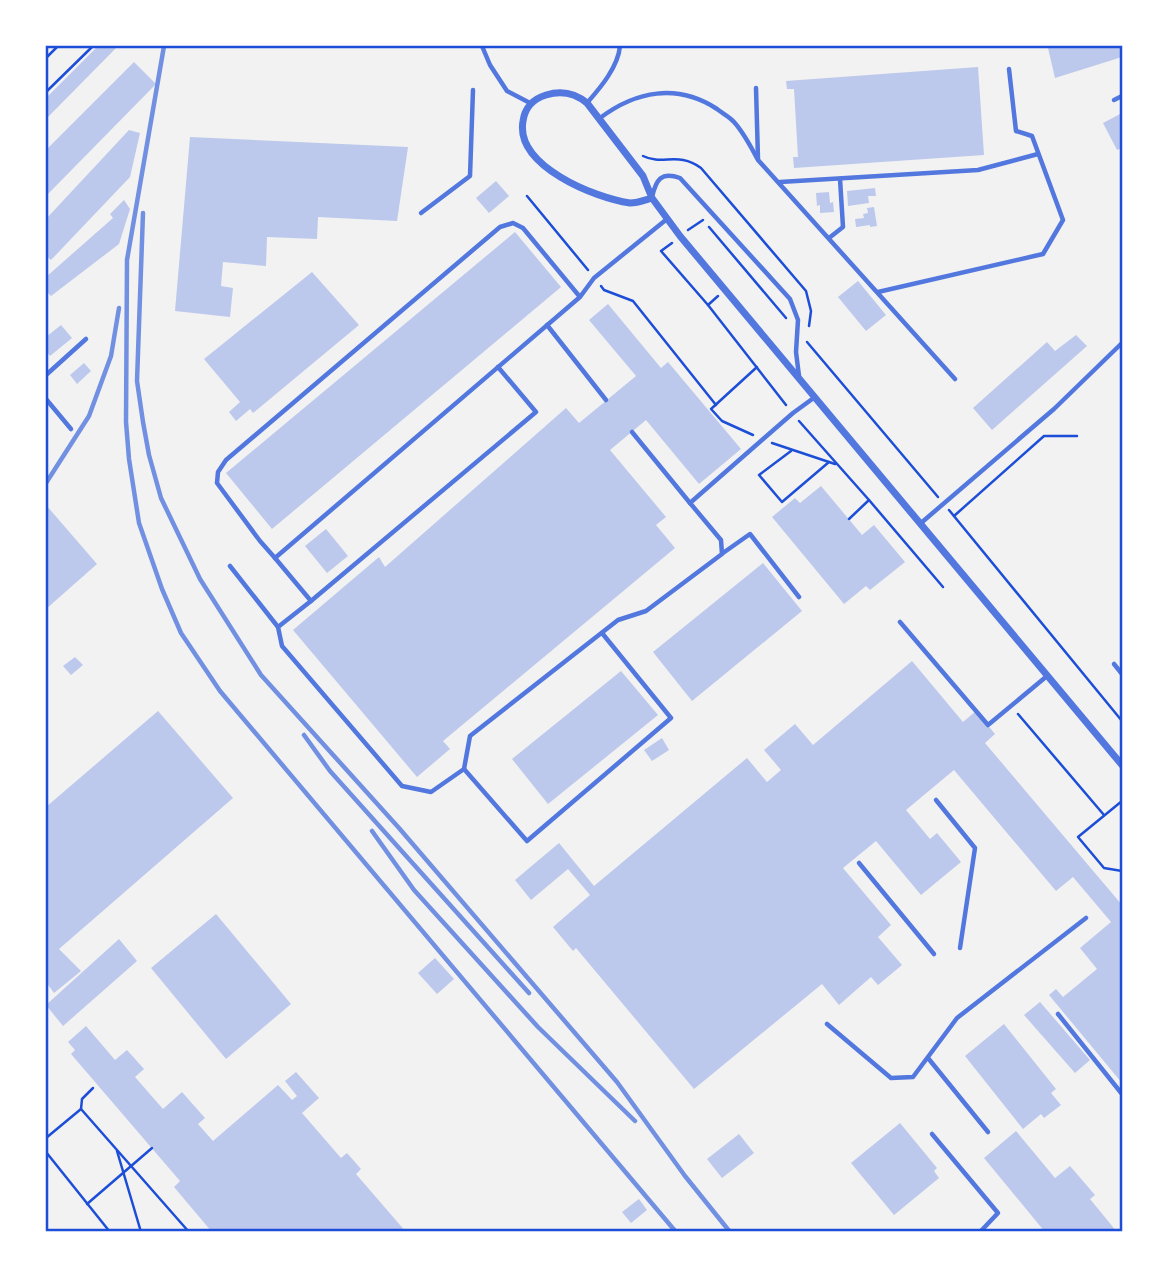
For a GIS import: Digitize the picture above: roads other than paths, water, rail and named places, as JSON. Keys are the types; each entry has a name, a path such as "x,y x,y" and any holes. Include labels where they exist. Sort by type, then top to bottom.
{"street":[{"path":"652,198 633,203 590,192 537,161 521,130 530,103 545,95 562,91 579,96 587,103 643,176 652,198 680,236 1122,765"}],"lane":[{"path":"482,46 490,65 507,91 530,103"},
{"path":"587,103 602,86 619,54 620,46"},
{"path":"877,292 1043,254 1063,220 1032,136 1016,131 1009,69"},
{"path":"756,88 758,160"},
{"path":"421,213 470,176 473,90"},
{"path":"600,118 619,104 645,94 667,93 700,98 733,121 758,160 955,379"},
{"path":"1114,100 1122,96"},
{"path":"779,183 978,170 1038,153"},
{"path":"652,198 656,182 661,176 680,178 790,299 796,310 799,376"},
{"path":"829,238 843,227 840,179"},
{"path":"275,558 580,297 594,278 667,219"},
{"path":"312,601 217,483 218,472 226,460 500,226 513,223 523,228 580,297"},
{"path":"547,325 606,401"},
{"path":"46,375 86,338"},
{"path":"921,523 1054,409 1122,342"},
{"path":"278,627 536,412 498,367"},
{"path":"690,503 793,413 816,397"},
{"path":"46,399 71,429"},
{"path":"632,432 721,540 722,554"},
{"path":"230,566 278,627 282,646 401,786 431,792 464,769 470,736 618,620 646,611 750,534 799,597"},
{"path":"900,622 988,725 1047,676"},
{"path":"464,769 527,841 671,718 602,633"},
{"path":"1114,664 1122,674"},
{"path":"936,800 975,848 960,948"},
{"path":"859,863 934,954"},
{"path":"827,1024 891,1078 913,1077 957,1018 1086,918"},
{"path":"1058,1014 1122,1094"},
{"path":"928,1058 988,1132"},
{"path":"932,1134 998,1213 980,1231"}],"railway":[{"path":"164,46 127,260 126,422 139,523 162,589 181,633 220,691 676,1232"},
{"path":"143,213 137,381 143,422 161,498 200,579 261,675 399,828 617,1082 685,1176 730,1232"},
{"path":"46,483 89,416 111,356 119,308"},
{"path":"304,735 330,771 529,993"},
{"path":"372,831 414,890 538,1027 635,1121"}]}
